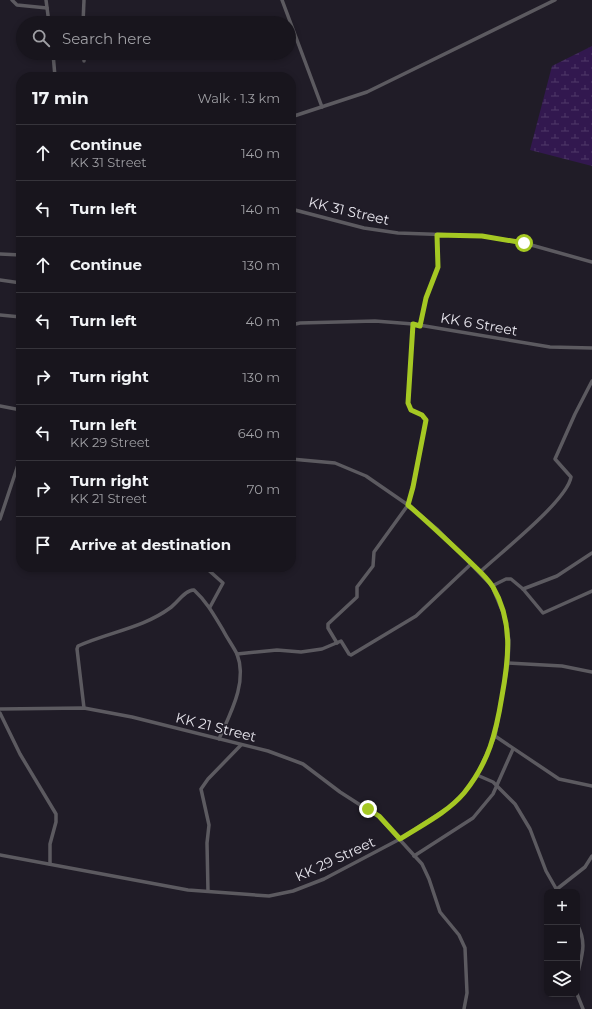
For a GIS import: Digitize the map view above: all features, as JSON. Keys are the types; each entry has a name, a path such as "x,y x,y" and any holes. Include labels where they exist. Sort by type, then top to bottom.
{"street":[{"path":"12,0 17,6 47,8"},
{"path":"46,0 48,16"},
{"path":"83,16 84,0"},
{"path":"282,0 288,16"},
{"path":"296,116 367,92 555,0"},
{"path":"296,37 322,107"},
{"path":"54,60 55,72"},
{"name":"KK 31 Street","path":"296,210 364,228 398,233 482,236 524,243 592,262"},
{"path":"420,326 426,298 438,267 437,235"},
{"path":"0,254 16,255"},
{"path":"0,280 16,282"},
{"path":"0,315 16,317"},
{"name":"KK 6 Street","path":"296,325 374,321 413,324 550,347 592,348"},
{"path":"337,643 328,628 328,624 357,597 357,587 373,566 374,552 408,505 413,487 426,420 422,415 411,410 408,403 413,324"},
{"path":"480,572 545,514 565,492 571,477 555,459 575,414 592,381"},
{"path":"0,406 16,409"},
{"name":"KK 29 Street","path":"0,855 188,890 269,896 293,891 324,879 400,839 448,808 463,794 477,776 495,736 508,663 509,640 504,615 492,586 437,529 408,505 366,476 335,463 296,459"},
{"path":"0,519 16,471"},
{"path":"523,589 557,576 592,553"},
{"path":"237,654 277,650 301,652 322,649 341,641 349,654 354,653 416,616 472,564"},
{"path":"210,607 223,583 211,572"},
{"path":"492,586 506,579 511,579 523,589 543,613 592,591"},
{"path":"84,708 77,649 78,646 147,622 178,602 190,589 194,590 210,607 237,654 241,672 241,681 231,712 219,739"},
{"path":"508,663 562,666 592,672"},
{"name":"KK 21 Street","path":"0,708 84,708 132,717 268,751 302,764 340,792 379,816 422,864 429,879 440,912 459,935 465,948 467,988 464,1009"},
{"path":"0,713 20,754 56,814 56,822 50,844 50,864"},
{"path":"495,736 559,779 570,783 592,786"},
{"path":"208,891 207,843 209,825 201,790 208,780 242,745"},
{"path":"414,856 473,818 493,794 513,749"},
{"path":"477,776 497,785 515,804 530,829 546,871 556,889"},
{"path":"559,889 585,867 592,856"},
{"path":"578,925 584,937 580,963"},
{"path":"578,997 582,1009"}],"green space":[{"path":"592,46 592,166 530,150 552,66"}],"route":[{"path":"368,809 379,816 400,839 448,808 463,794 477,776 495,736 508,663 509,640 504,615 492,586 480,572 437,529 408,505 426,420 425,416 411,410 408,403 413,324 420,326 426,298 438,267 437,235 482,236 524,243"}]}
